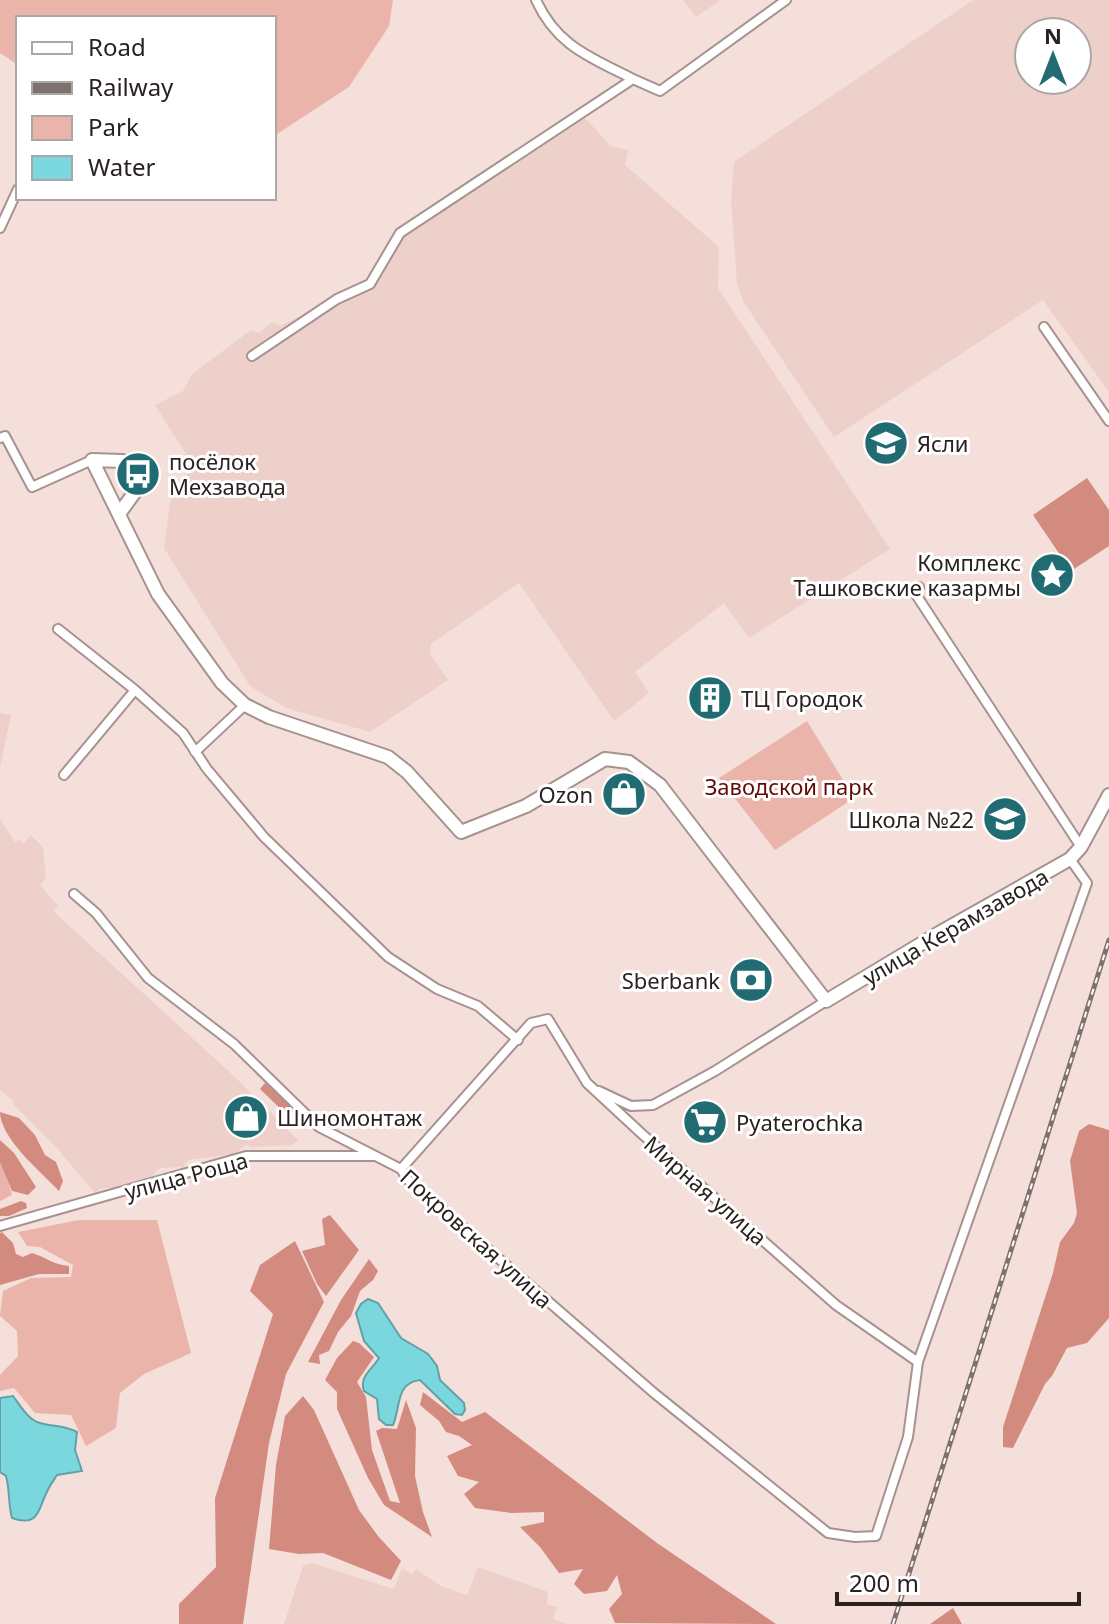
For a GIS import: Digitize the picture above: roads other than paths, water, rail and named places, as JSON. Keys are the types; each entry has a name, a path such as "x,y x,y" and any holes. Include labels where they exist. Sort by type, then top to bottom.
{"street":[{"path":"536,0 545,20 570,46 660,91 786,0"},
{"path":"252,356 337,299 370,284 400,233 633,79"},
{"path":"0,228 16,193"},
{"path":"1044,327 1109,421"},
{"path":"0,438 5,436 32,487 92,460 122,461 137,489 119,514"},
{"path":"92,460 158,594 222,683 245,705 269,717 388,757 407,772 461,832 526,806 605,759 629,762 660,785 826,1001"},
{"path":"919,587 913,590 1081,847"},
{"path":"58,629 183,733 264,837 388,957 437,989 478,1006 518,1040"},
{"path":"64,775 135,690"},
{"path":"195,752 245,705"},
{"name":"улица Керамзавода","path":"592,1087 631,1106 653,1105 715,1071 939,933 1070,859 1081,847 1109,795"},
{"path":"918,1362 1087,883 1070,859"},
{"name":"Покровская улица","path":"74,894 96,913 148,978 234,1044 319,1127 401,1169 407,1179 742,1466 828,1533 876,1536 908,1437 918,1362"},
{"name":"Мирная улица","path":"401,1169 531,1023 548,1019 592,1087 836,1305 918,1362"},
{"name":"улица Роща","path":"0,1226 246,1156 377,1156"}],"water":[{"path":"368,1299 378,1303 401,1338 428,1354 437,1366 440,1380 464,1403 462,1415 455,1414 420,1380 412,1382 403,1391 393,1425 386,1425 379,1419 377,1399 364,1391 363,1381 379,1358 364,1341 356,1313"},
{"path":"13,1396 32,1419 77,1432 75,1450 82,1471 57,1475 37,1515 28,1520 12,1518 6,1476 0,1472 0,1398"}],"railway":[{"path":"893,1624 1109,940"}],"place":[{"name":"Ясли","path":"886,443"},
{"name":"посёлок Мехзавода","path":"138,474"},
{"name":"Комплекс Ташковские казармы","path":"1052,575"},
{"name":"ТЦ Городок","path":"710,698"},
{"name":"Ozon","path":"624,794"},
{"name":"Школа №22","path":"1005,819"},
{"name":"Sberbank","path":"751,980"},
{"name":"Шиномонтаж","path":"246,1117"},
{"name":"Pyaterochka","path":"705,1122"}],"park label":[{"name":"Заводской парк","path":"789,786"}]}
